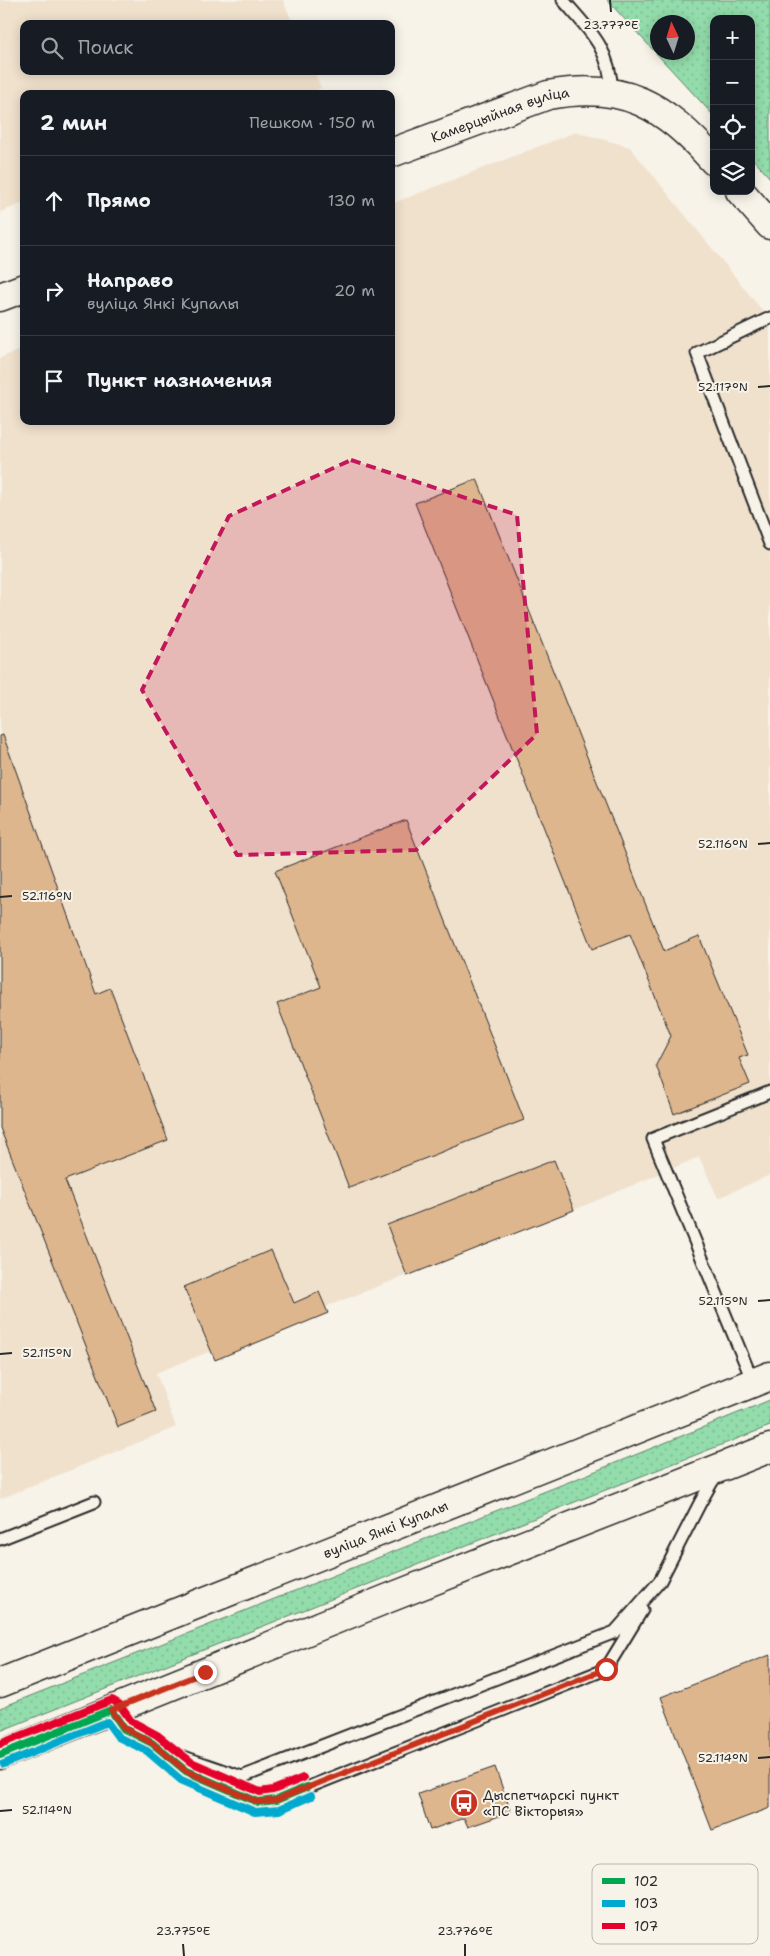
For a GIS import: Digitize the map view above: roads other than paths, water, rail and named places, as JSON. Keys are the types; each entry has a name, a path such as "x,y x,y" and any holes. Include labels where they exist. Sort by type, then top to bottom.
{"main road":[{"name":"Камерцыйная вуліца","path":"395,152 548,95 569,92 612,92 654,107 676,123 710,157"},
{"path":"744,195 770,225"},
{"path":"0,297 20,290"},
{"name":"вуліца Янкі Купалы","path":"0,1683 762,1379"},
{"path":"0,1755 770,1448"}],"lane":[{"path":"563,0 601,47 610,70 612,92"},
{"path":"770,318 697,353 770,544"},
{"path":"762,1379 653,1139 770,1092"},
{"path":"152,1743 186,1771 258,1802 276,1800 606,1669 660,1581 713,1480 727,1465"},
{"path":"0,1539 94,1502"},
{"path":"111,1710 124,1728 152,1743 178,1755 242,1777 616,1632 660,1581"}],"place":[{"name":"Дыспетчарскі пункт «ПС Вікторыя»","path":"464,1803"}]}
